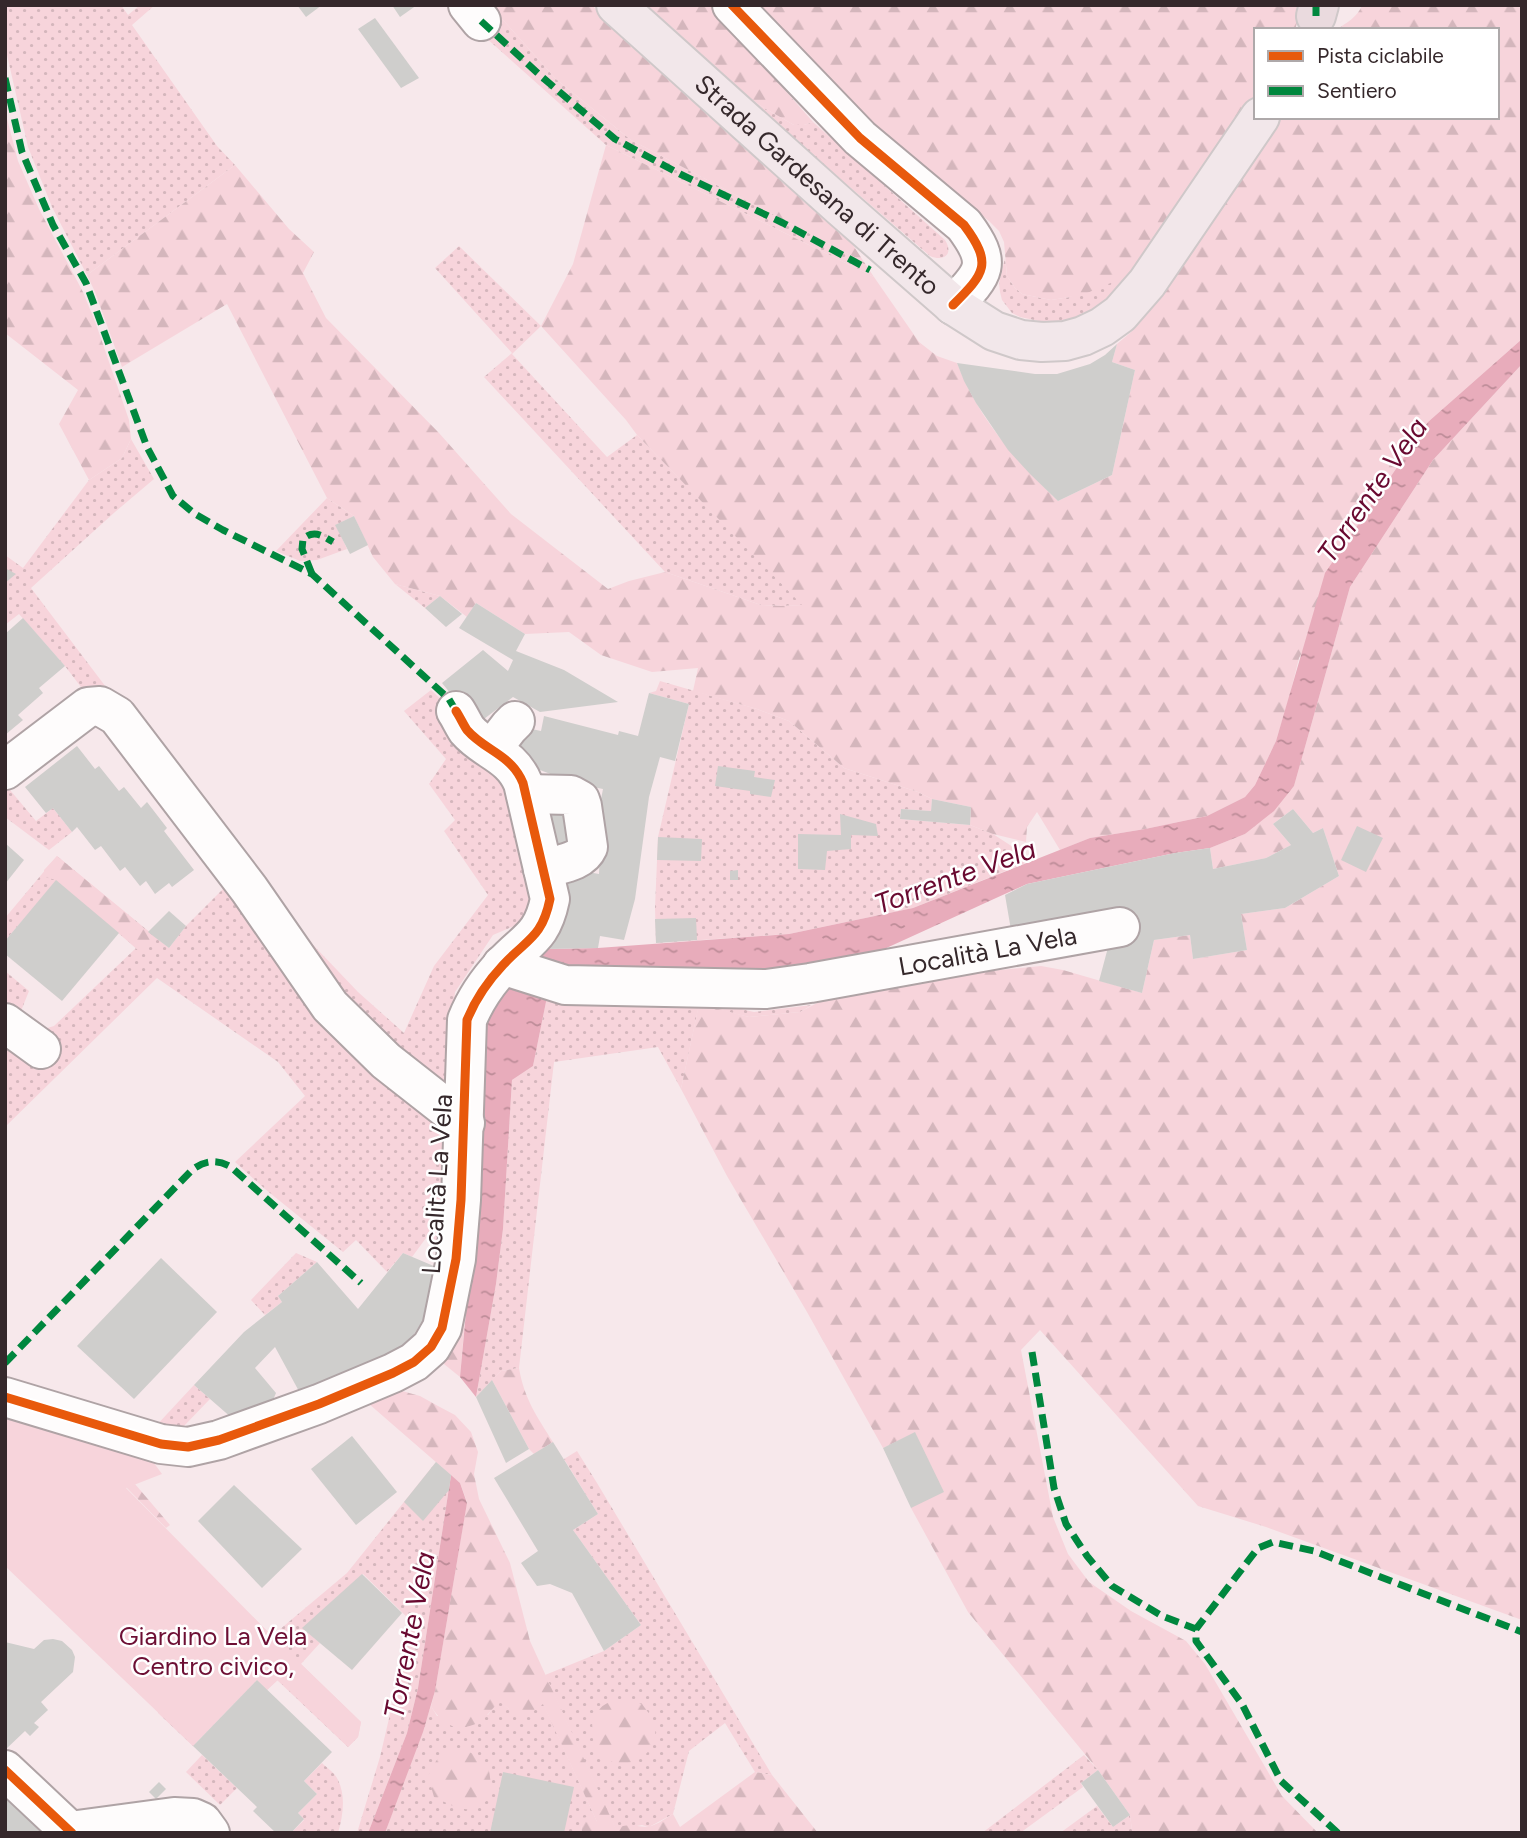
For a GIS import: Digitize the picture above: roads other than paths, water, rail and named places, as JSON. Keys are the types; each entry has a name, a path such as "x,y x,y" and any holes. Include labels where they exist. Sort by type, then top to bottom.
{"main road":[{"name":"Strada Gardesana di Trento","path":"616,5 953,305 994,331 1021,340 1065,341 1102,327 1120,314 1147,283 1259,119"}],"street":[{"path":"732,5 860,138 964,225 981,250 983,262 973,285 953,305"},
{"name":"Località La Vela","path":"5,770 88,707 100,706 117,716 249,889 330,1006 386,1061 465,1123"},
{"name":"Località La Vela","path":"5,1397 160,1444 188,1447 219,1440 319,1404 409,1365 431,1347 442,1328 456,1259 465,1123 467,1020 489,981 511,968 537,932 547,913 550,899 526,794 518,771 507,759 504,735 468,731 456,711"},
{"path":"526,794 571,795 580,800 582,806 587,851 579,858 543,869"},
{"name":"Località La Vela","path":"511,968 565,985 766,989 1120,927"},
{"path":"5,1023 41,1049"},
{"path":"5,1770 71,1832 174,1817 193,1818 202,1822 210,1833"}],"water":[{"path":"1522,339 1522,364 1433,460 1350,587 1294,786 1274,811 1245,834 1210,848 1027,884 882,950 773,973 547,997 533,1066 512,1080 503,1229 476,1397 460,1377 479,1172 477,1044 499,995 547,949 598,948 789,934 913,908 1090,838 1207,816 1245,797 1255,785 1276,741 1325,573 1428,422"},
{"path":"451,1475 460,1483 467,1503 435,1691 423,1732 385,1833 368,1833 407,1733 418,1688"}],"water label":[{"name":"Torrente Vela","path":"1372,490"},
{"name":"Torrente Vela","path":"955,876"},
{"name":"Torrente Vela","path":"409,1635"}],"park label":[{"name":"Giardino La Vela Centro civico,","path":"213,1651"}]}
